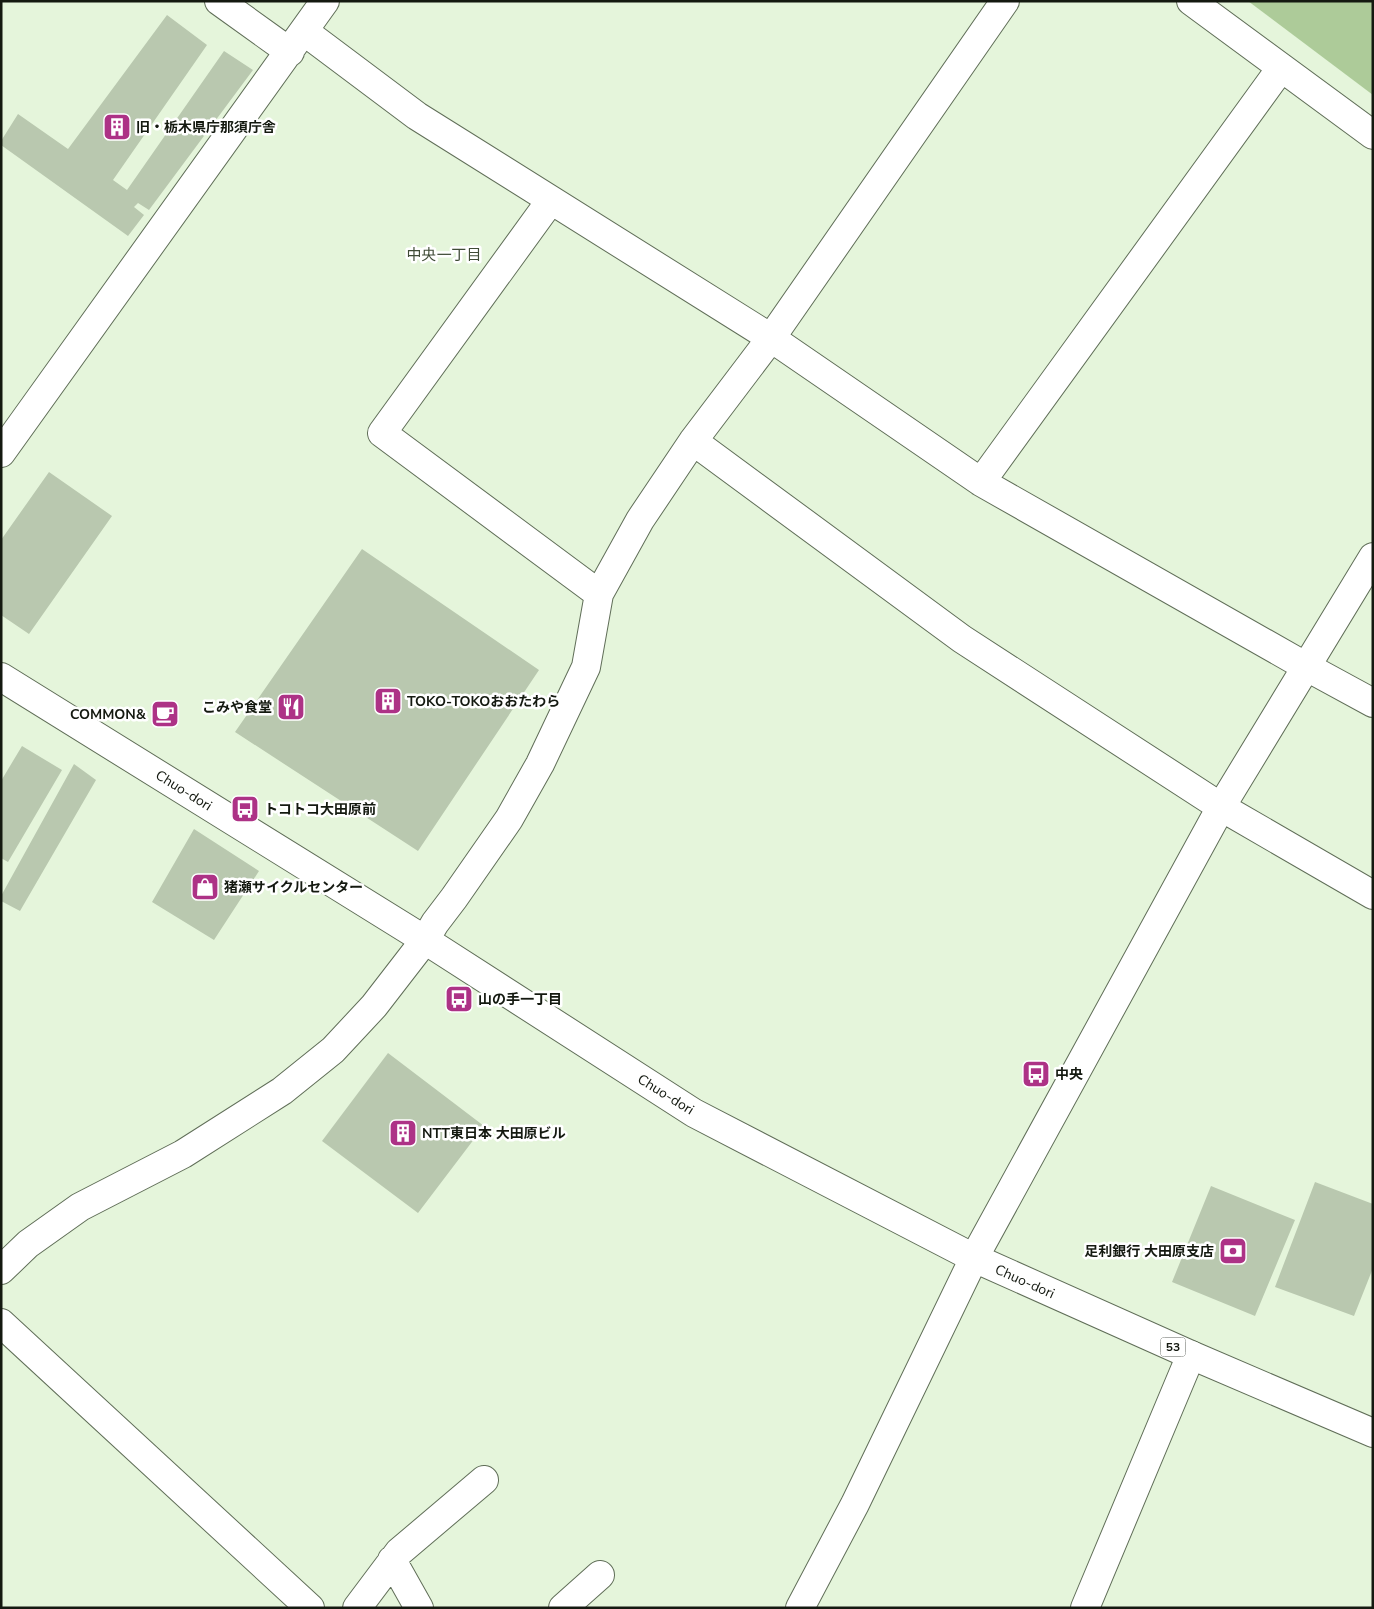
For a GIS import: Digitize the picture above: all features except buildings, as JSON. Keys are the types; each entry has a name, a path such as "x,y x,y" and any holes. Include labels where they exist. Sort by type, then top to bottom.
{"street":[{"path":"219,1 297,42 770,338 981,482 1373,703"},
{"path":"1,453 325,1"},
{"path":"1,1270 28,1244 80,1207 183,1154 282,1091 333,1050 374,1006 426,940 435,923 509,819 540,764 586,667 599,594 640,520 693,442 770,338 1005,1"},
{"path":"1192,1 1373,135"},
{"path":"981,482 1282,68"},
{"path":"551,200 382,433 599,594"},
{"path":"693,442 962,639 1221,807 1373,895"},
{"path":"800,1608 855,1504 974,1258 1221,807 1373,557"},
{"name":"Chuo-dori","path":"1,677 426,940 694,1113 974,1258 1191,1355 1373,1433"},
{"path":"1,1322 310,1608"},
{"path":"1085,1608 1191,1355"},
{"path":"357,1608 399,1552 484,1480"},
{"path":"392,1560 419,1608"},
{"path":"563,1608 600,1575"}],"green space":[{"path":"1248,1 1373,1 1373,95"}],"place":[{"name":"旧・栃木県庁那須庁舎","path":"117,127"},
{"name":"TOKO-TOKOおおたわら","path":"388,701"},
{"name":"こみや食堂","path":"291,707"},
{"name":"COMMON&","path":"165,714"},
{"name":"トコトコ大田原前","path":"245,809"},
{"name":"猪瀬サイクルセンター","path":"205,887"},
{"name":"山の手一丁目","path":"459,999"},
{"name":"中央","path":"1036,1074"},
{"name":"NTT東日本 大田原ビル","path":"403,1133"},
{"name":"足利銀行 大田原支店","path":"1233,1251"}],"district":[{"name":"中央一丁目","path":"444,255"}]}
